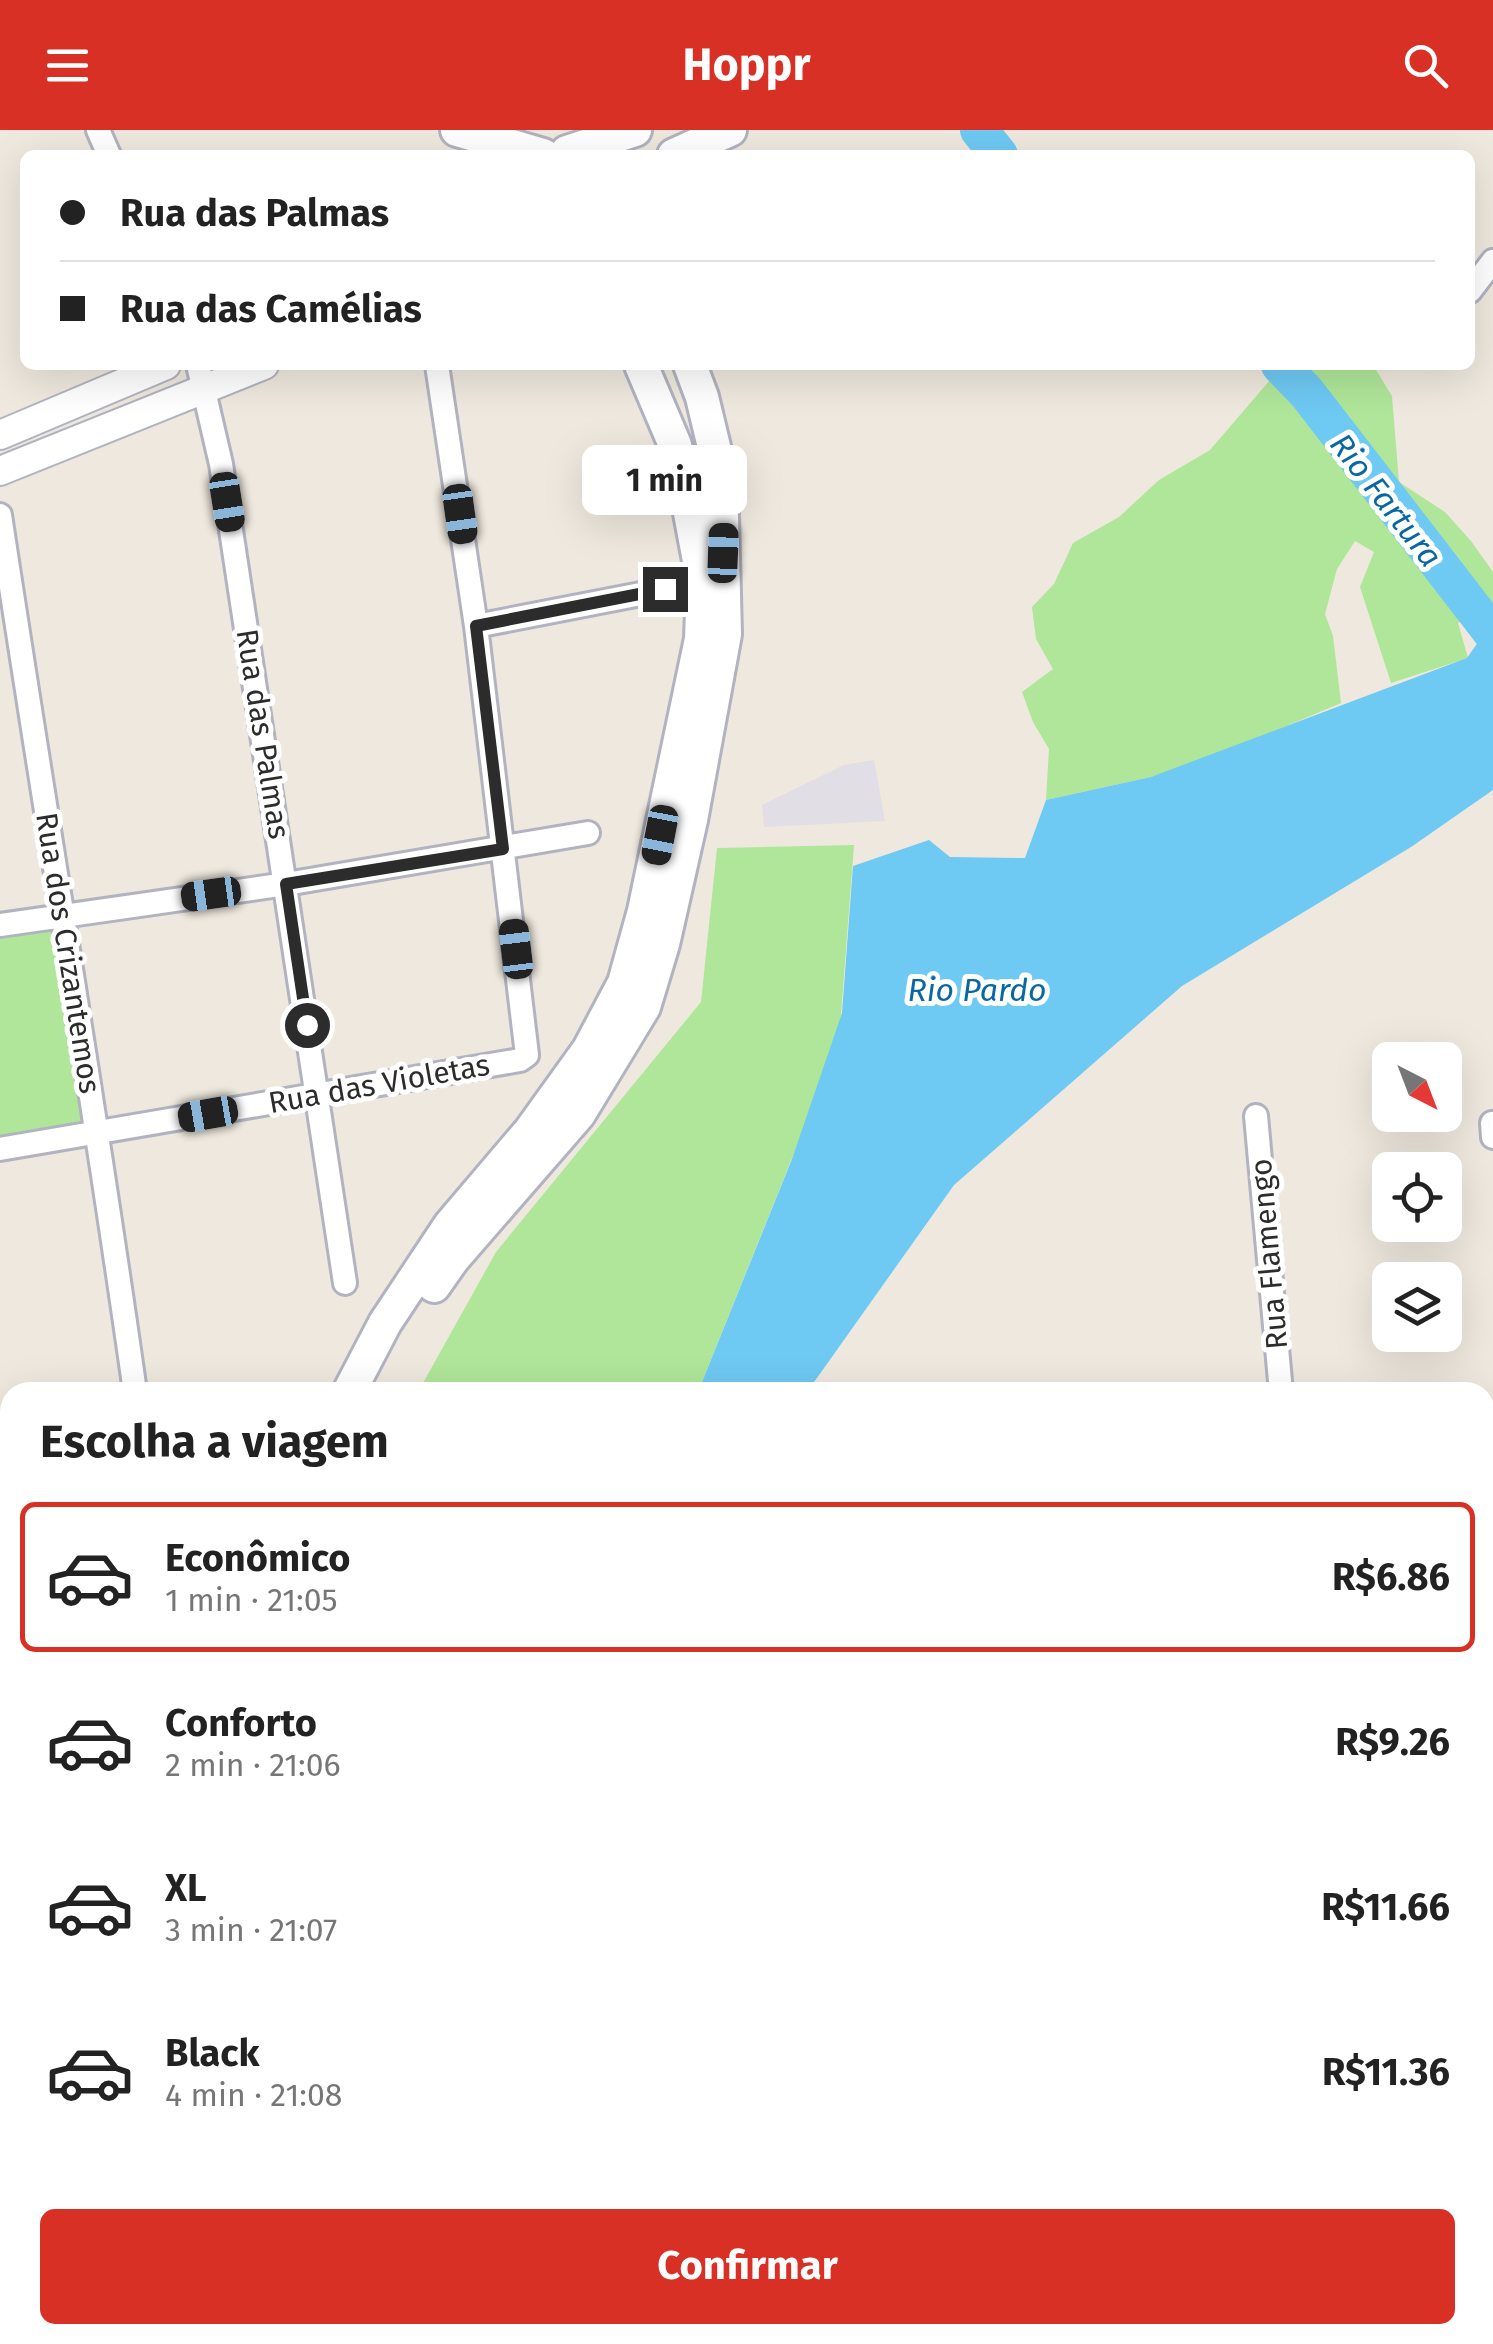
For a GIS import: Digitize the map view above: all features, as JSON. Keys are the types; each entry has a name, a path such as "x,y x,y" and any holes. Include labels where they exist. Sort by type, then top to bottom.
{"main road":[{"path":"577,150 635,130"},
{"path":"685,150 730,130"},
{"path":"481,142 537,150"},
{"path":"378,1382 442,1275 578,1114 644,1006 662,944 691,820 725,634 714,580 674,445 644,370"},
{"path":"354,1382 385,1323 450,1225 540,1118 589,1049 624,983 644,912 714,580 721,476 692,370"}],"street":[{"path":"1475,284 1493,261"},
{"path":"0,435 154,370"},
{"path":"0,471 201,378 240,370"},
{"path":"438,370 476,626 503,849"},
{"name":"Rua das Palmas","path":"201,378 221,464 345,1283"},
{"name":"Rua dos Crizantemos","path":"0,515 134,1382"},
{"path":"476,626 714,580"},
{"path":"0,924 286,884 588,833"},
{"name":"Rua das Violetas","path":"0,1149 520,1060 529,1049 503,849"},
{"name":"Rua Flamengo","path":"1256,1116 1280,1382"},
{"path":"1492,1123 1493,1137"}],"shaded area":[{"path":"874,760 885,821 764,827 762,805 844,765"}],"green space":[{"path":"1279,370 1376,370 1392,396 1399,482 1445,512 1493,572 1493,602 1458,623 1468,658 1391,683 1360,587 1374,552 1355,541 1337,569 1325,614 1333,636 1341,703 1209,759 1151,777 1046,800 1049,749 1022,692 1053,669 1036,639 1032,607 1054,584 1073,543 1119,517 1159,480 1210,450"},
{"path":"854,845 839,1041 702,1382 424,1382 496,1252 701,1002 717,848"},
{"path":"59,908 98,1133 0,1149 0,920"}],"water":[{"name":"Rio Pardo","path":"1493,625 1493,790 1411,847 1182,986 954,1185 814,1382 702,1382 792,1159 842,1013 853,866 929,840 950,857 1025,858 1046,800 1151,777 1467,658"}],"waterway":[{"name":"Rio Fartura","path":"979,130 995,150"},
{"name":"Rio Fartura","path":"1285,370 1307,393 1493,634"}],"route":[{"path":"307,1025 286,884 503,849 476,626 665,589"}]}
